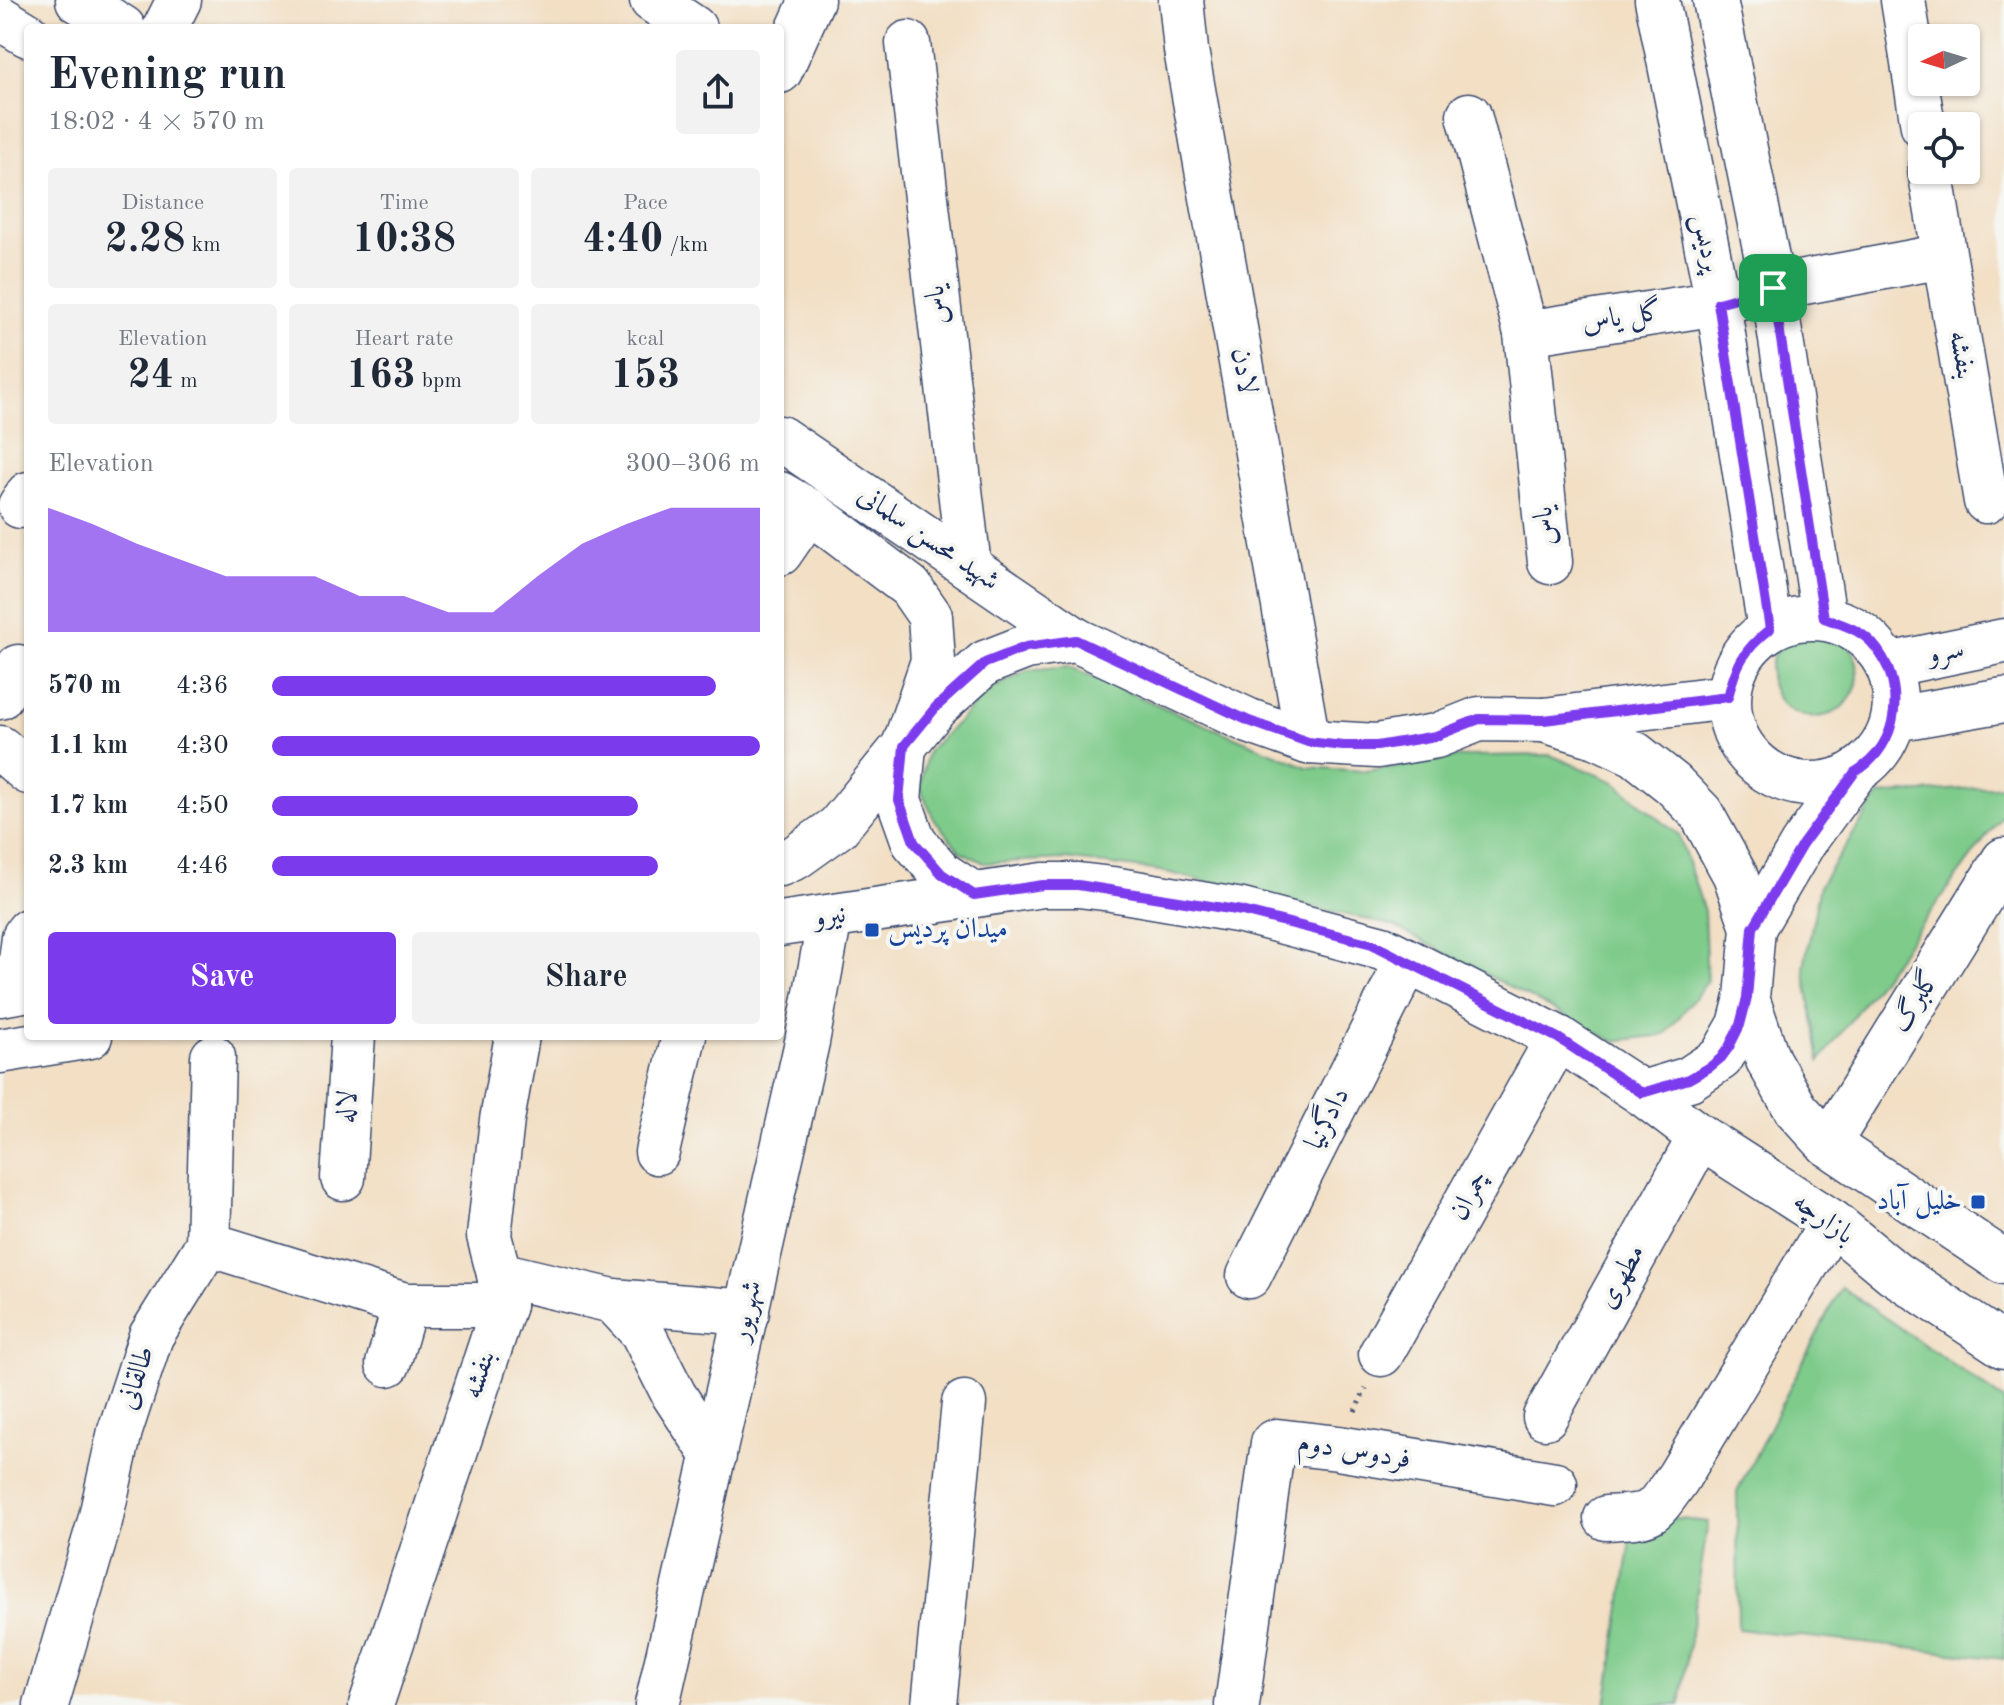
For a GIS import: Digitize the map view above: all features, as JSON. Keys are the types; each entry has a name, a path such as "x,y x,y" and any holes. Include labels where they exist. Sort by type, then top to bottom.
{"street":[{"path":"78,0 117,24"},
{"path":"167,24 179,0"},
{"path":"652,0 688,24"},
{"path":"784,62 812,0"},
{"name":"لادن","path":"1181,0 1186,50 1308,742"},
{"name":"پردیس","path":"1657,0 1718,303 1770,629"},
{"name":"پردیس","path":"1715,0 1773,288 1824,618"},
{"path":"1903,0 1921,112"},
{"path":"0,18 24,33"},
{"name":"یاس","path":"908,43 969,567"},
{"name":"یاس","path":"1469,115 1526,333 1550,562"},
{"name":"بنفشه","path":"1932,184 1986,501"},
{"path":"1773,288 1944,256"},
{"name":"گل یاس","path":"1526,333 1718,303 1773,288"},
{"name":"شهید محسن سلمانی","path":"784,441 1076,640"},
{"path":"784,540 795,503"},
{"name":"شهید محسن سلمانی","path":"795,503 910,587 930,616 933,661 904,746"},
{"path":"1824,618 1850,626 1872,643 1888,665 1895,692 1894,719 1883,745 1866,766 1842,780 1815,785 1787,781 1763,769 1743,749 1732,724 1728,697 1735,670 1749,646 1770,629 1796,619 1824,618"},
{"path":"784,862 838,827 936,707 985,663 1026,647 1076,640 1249,721 1308,742 1377,746 1436,736 1479,719 1544,720 1728,697"},
{"name":"سرو","path":"1888,665 2004,641"},
{"name":"سرو","path":"1894,719 2004,700"},
{"path":"904,746 899,800 914,842 942,874 974,895 1043,885 1112,889 1242,911 1372,944 1558,1038 1642,1093 1689,1079 1721,1058 1740,1025 1747,998 1753,928 1735,875 1701,813 1673,784 1635,754 1596,736 1544,720"},
{"path":"0,748 24,769"},
{"path":"1753,928 1802,845 1855,772"},
{"name":"گلبرگ","path":"1828,1144 2004,860"},
{"name":"نیرو","path":"784,923 974,895"},
{"name":"شهریور","path":"657,1705 807,1042 830,917"},
{"path":"15,992 24,937"},
{"name":"دادگرنیا","path":"1249,1276 1407,962"},
{"path":"1747,998 1768,1060 1796,1109 1828,1144 2004,1262"},
{"name":"چمران","path":"1381,1354 1558,1038"},
{"path":"0,1051 66,1040"},
{"name":"لاله","path":"343,1178 353,1040"},
{"path":"502,1290 489,1236 502,1120 516,1040"},
{"path":"657,1152 683,1040"},
{"path":"213,1057 208,1244 405,1305 502,1290 747,1312"},
{"name":"بازارچه","path":"1642,1093 1700,1137 1832,1222 1894,1273 2004,1346"},
{"name":"مطهری","path":"1545,1417 1700,1137"},
{"path":"1606,1518 1645,1515 1658,1506 1678,1478 1832,1222"},
{"name":"طالقانی","path":"46,1705 100,1521 120,1431 151,1336 208,1244"},
{"name":"بنفشه","path":"371,1705 502,1290"},
{"path":"613,1301 642,1332 674,1395 714,1456"},
{"path":"388,1364 405,1305"},
{"path":"934,1705 964,1403"},
{"name":"فردوس دوم","path":"1237,1705 1271,1448 1277,1441 1338,1448 1555,1484"}],"path":[{"path":"1338,1448 1381,1354"}],"green space":[{"path":"1814,629 1839,636 1851,648 1858,673 1851,698 1839,710 1814,717 1789,710 1777,698 1770,673 1777,648 1789,636"},
{"name":"میدان پردیس","path":"1067,667 1307,767 1365,771 1470,756 1550,755 1613,781 1679,835 1704,911 1707,982 1665,1035 1613,1041 1394,926 1161,871 1065,859 984,863 960,851 934,819 920,788 927,752 991,689 1027,671"},
{"path":"2004,786 2004,813 1820,1061 1804,967 1820,885 1879,795"},
{"path":"1841,1287 2004,1400 2004,1659 1738,1629 1737,1492"},
{"path":"1635,1514 1708,1522 1680,1705 1606,1705"}],"place":[{"name":"میدان پردیس","path":"872,930"},
{"name":"خلیل آباد","path":"1978,1202"}],"route":[{"path":"1773,288 1824,618 1850,626 1872,643 1888,665 1895,692 1894,719 1883,745 1866,766 1855,772 1802,845 1753,928 1747,998 1740,1025 1729,1047 1710,1067 1689,1079 1642,1093 1558,1038 1372,944 1242,911 1112,889 1043,885 974,895 942,874 914,842 899,800 904,746 936,707 985,663 1026,647 1076,640 1249,721 1308,742 1343,746 1377,746 1436,736 1479,719 1544,720 1728,697 1735,670 1749,646 1770,629 1718,303 1773,288"}]}
